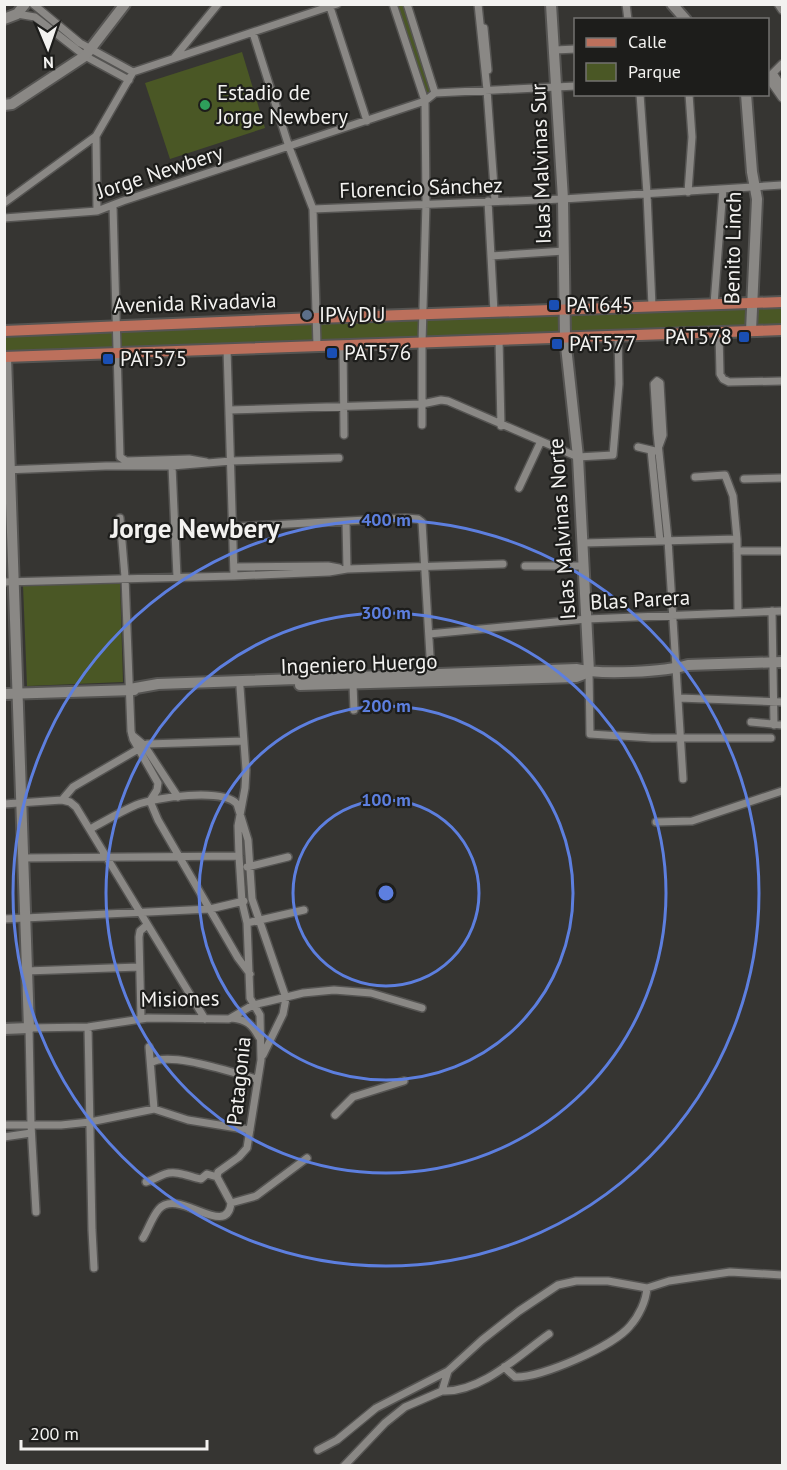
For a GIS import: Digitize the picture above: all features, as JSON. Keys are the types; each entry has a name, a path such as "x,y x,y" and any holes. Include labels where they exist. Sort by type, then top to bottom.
{"main road":[{"name":"Avenida Rivadavia","path":"4,331 783,302"},
{"path":"5,357 783,330"}],"street":[{"path":"4,19 17,14 25,4"},
{"path":"33,4 87,53 133,72 332,5 367,121"},
{"path":"4,105 12,104 87,53 125,4"},
{"path":"173,59 218,4"},
{"path":"393,4 425,101 426,203 422,425"},
{"path":"407,4 435,93 574,86"},
{"path":"479,4 487,90 494,312"},
{"name":"Islas Malvinas Sur","path":"551,4 563,199 565,322"},
{"path":"672,4 684,18"},
{"path":"777,4 783,10"},
{"path":"17,14 35,17 129,80"},
{"path":"253,33 289,147 313,208 317,346"},
{"path":"555,50 574,49"},
{"path":"770,76 783,64"},
{"path":"4,203 96,136 133,72"},
{"path":"770,76 783,87"},
{"path":"770,76 783,98"},
{"name":"Jorge Newbery","path":"4,218 97,211 425,101 435,93"},
{"path":"640,96 652,306"},
{"path":"688,192 692,137 689,96"},
{"name":"Benito Linch","path":"746,96 752,172 757,199 752,331"},
{"path":"96,136 97,211"},
{"name":"Florencio Sánchez","path":"313,208 563,199 783,185"},
{"path":"714,304 723,189"},
{"path":"113,206 120,457 126,461 189,459 206,462"},
{"path":"491,256 564,251"},
{"name":"Islas Malvinas Norte","path":"565,322 578,457 587,619 590,734 652,738 682,737"},
{"path":"719,332 720,374 723,379 729,382 783,381"},
{"path":"229,410 422,404 441,400 578,457 614,455 619,378 618,335"},
{"path":"498,339 501,426"},
{"path":"343,345 344,435"},
{"path":"227,349 234,576"},
{"path":"5,357 9,582 17,693 31,1129 36,1212"},
{"path":"657,449 663,435 660,383 657,381 654,384 657,449 673,615 683,779"},
{"path":"519,488 541,441"},
{"path":"638,447 657,449"},
{"path":"7,470 172,466 206,462 339,458"},
{"path":"172,466 177,577"},
{"path":"696,477 725,475 733,496 737,539 738,612"},
{"path":"744,479 783,478"},
{"path":"120,518 132,735 178,797"},
{"path":"232,527 406,518 422,522 431,674"},
{"path":"345,522 347,569"},
{"path":"583,543 737,539"},
{"path":"737,551 783,551"},
{"path":"9,582 125,577 234,576 329,572 347,569 503,564"},
{"path":"234,567 328,566 347,569"},
{"path":"525,566 584,566"},
{"path":"772,611 778,665 774,724"},
{"name":"Blas Parera","path":"429,634 587,619 783,611"},
{"name":"Ingeniero Huergo","path":"130,689 158,684 577,669 589,672 677,669 687,671 778,665"},
{"name":"Ingeniero Huergo","path":"4,694 576,677 589,672"},
{"path":"353,684 354,710"},
{"name":"Patagonia","path":"217,1177 218,1172 247,1148 261,1059 260,1015 250,998 248,924 242,902 239,856 238,826 245,788 240,687"},
{"path":"679,698 783,702"},
{"path":"751,722 783,725"},
{"path":"682,737 771,738"},
{"path":"62,800 74,787 141,746 244,741"},
{"path":"141,746 158,783 157,790 150,801"},
{"path":"656,822 692,821 783,791"},
{"path":"90,829 137,805 150,801 178,797 218,796 234,800 241,812 248,840 252,899 286,998 283,1014 261,1059"},
{"path":"4,804 62,800 76,807 205,1019"},
{"path":"150,801 158,820 250,974"},
{"path":"24,858 239,856"},
{"path":"240,869 288,857"},
{"path":"4,919 210,909 252,899"},
{"path":"248,924 304,909"},
{"path":"141,1018 139,937 140,931 147,925"},
{"path":"27,970 139,967"},
{"name":"Misiones","path":"4,1029 88,1027 141,1018 232,1018 253,1005 303,993 348,990 371,993 422,1008"},
{"path":"232,1018 245,1020 253,1025 261,1042"},
{"path":"88,1027 94,1268"},
{"path":"149,1047 154,1109"},
{"path":"151,1064 160,1059 187,1061 257,1080"},
{"path":"335,1115 353,1097 404,1081"},
{"path":"4,1137 31,1129 90,1122 154,1109 188,1120 250,1130"},
{"path":"4,1125 31,1129"},
{"path":"231,1203 256,1196 307,1158"},
{"path":"143,1238 159,1208 167,1205 185,1205 216,1218 222,1218 230,1209 231,1203 217,1177 207,1174 201,1179 180,1173 164,1174 156,1180 146,1182"},
{"path":"318,1450 337,1440 376,1408 448,1371 519,1311 558,1285 576,1281 608,1281 647,1288 669,1281 730,1272 783,1275"},
{"path":"504,1367 516,1377 528,1377 571,1362 608,1342 630,1327 646,1299 647,1288"},
{"path":"344,1466 385,1423 405,1407 442,1391 454,1392 484,1380 549,1334"},
{"path":"442,1391 448,1371"}],"green space":[{"path":"393,5 407,5 435,93 425,101"},
{"name":"Estadio de Jorge Newbery","path":"242,52 265,128 170,159 145,83"},
{"path":"782,302 782,330 5,357 5,331"},
{"path":"120,582 123,682 27,686 23,585"}],"place":[{"name":"Estadio de Jorge Newbery","path":"205,105"},
{"name":"PAT645","path":"554,305"},
{"name":"IPVyDU","path":"307,315"},
{"name":"PAT578","path":"744,337"},
{"name":"PAT577","path":"557,344"},
{"name":"PAT576","path":"332,353"},
{"name":"PAT575","path":"108,359"}],"district":[{"name":"Jorge Newbery","path":"195,529"}]}
